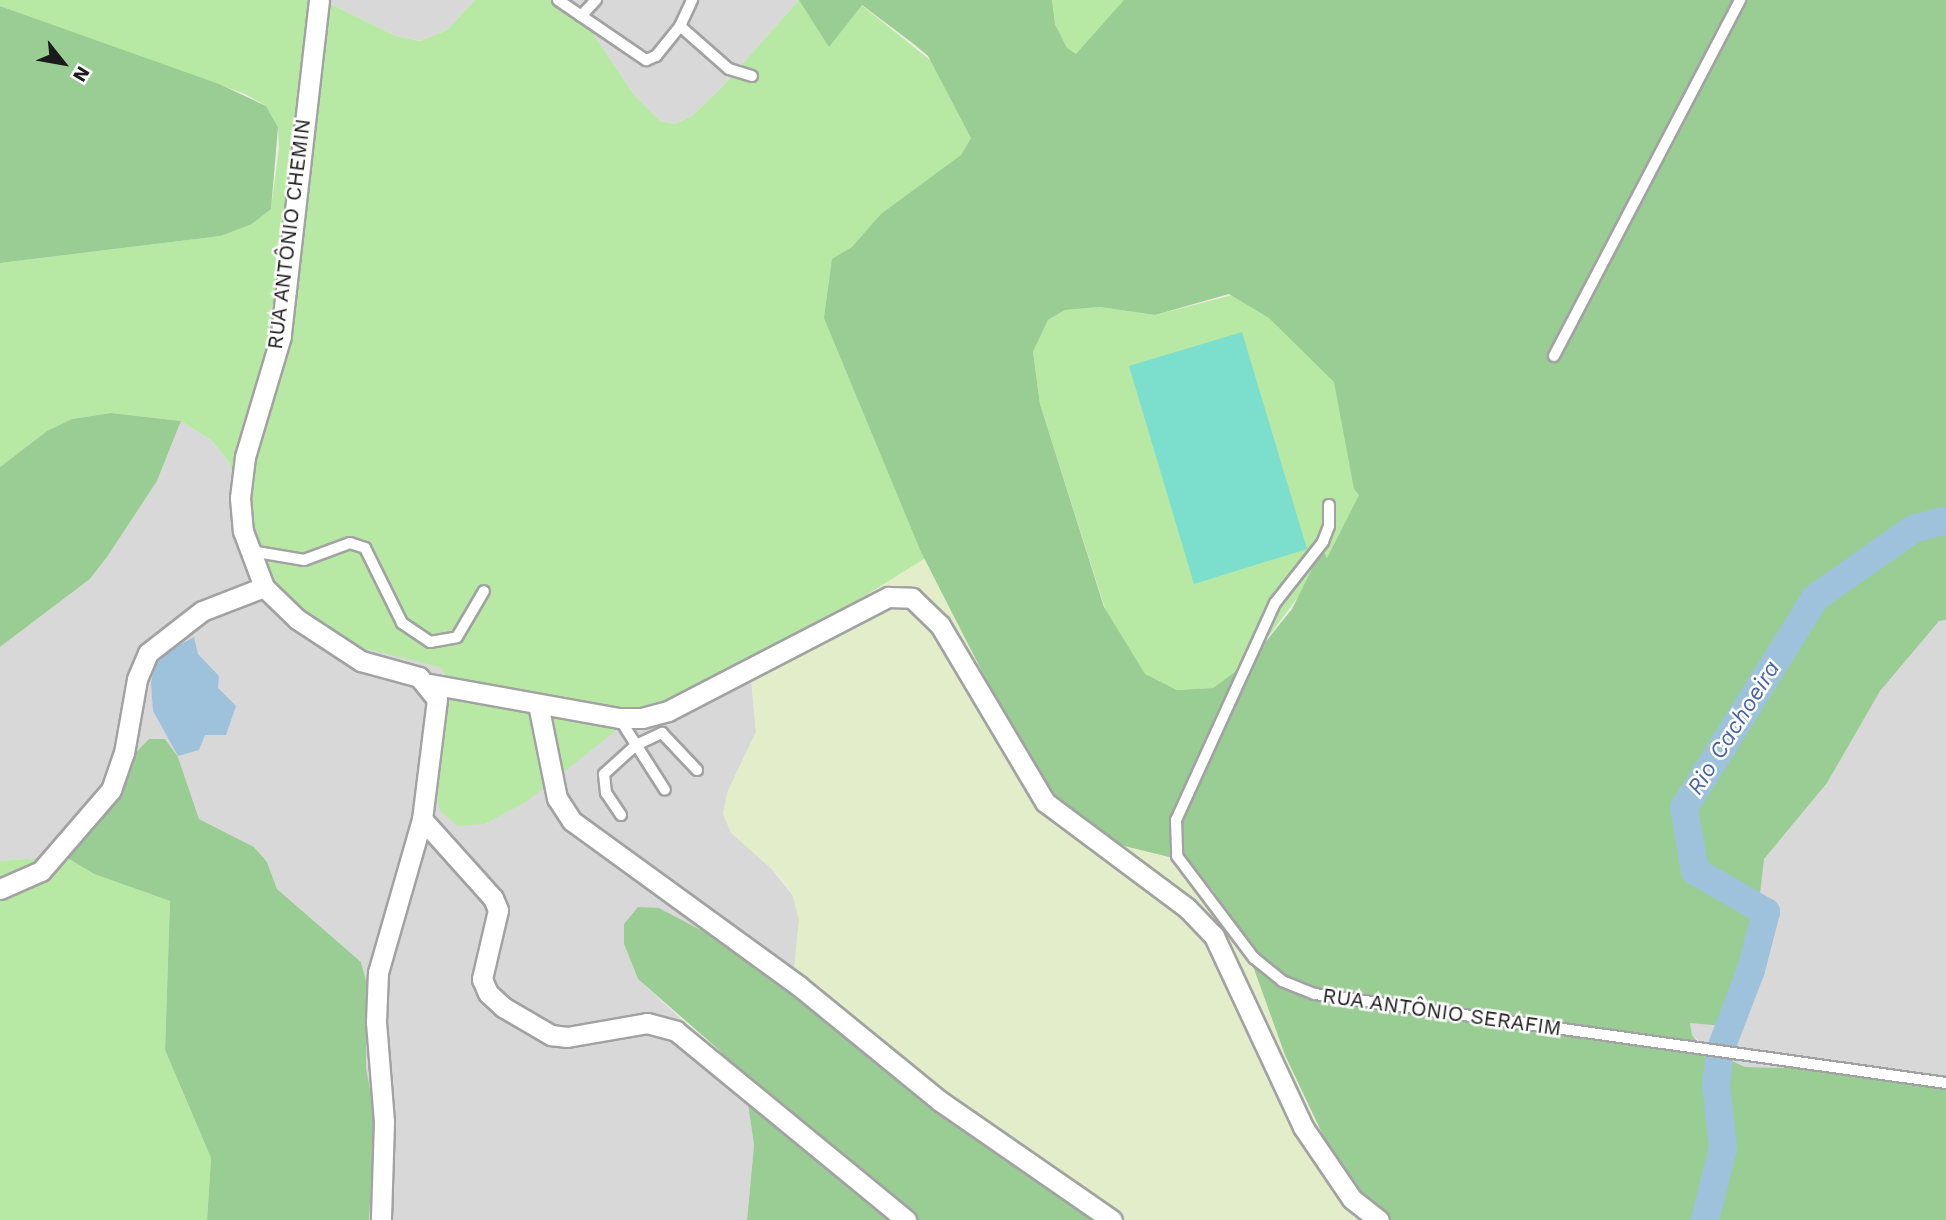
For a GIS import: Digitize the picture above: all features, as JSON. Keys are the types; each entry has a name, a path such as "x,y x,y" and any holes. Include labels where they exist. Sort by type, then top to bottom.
{"street":[{"name":"RUA ANTÔNIO CHEMIN","path":"319,0 281,336 245,457 240,498 251,551 264,587 297,620 361,661 419,677 430,684 619,718 668,711 888,597 912,598 940,625 1045,802 1187,908 1214,936 1303,1127 1352,1199 1380,1220"},
{"path":"0,889 48,865 111,790 124,753 137,679 148,653 202,611 264,587"},
{"path":"381,1220 384,1122 376,1022 378,972 422,819 437,699 430,684"},
{"path":"538,704 557,798 572,821 799,986 940,1101 1112,1220"},
{"path":"422,819 493,898 496,922 481,968 488,993 503,1007 551,1035 567,1037 647,1023 676,1031 906,1220"}],"lane":[{"path":"558,0 646,60 656,56 680,26 692,0"},
{"path":"581,16 596,0"},
{"path":"1555,356 1740,0"},
{"path":"680,26 729,69 752,76"},
{"name":"RUA ANTÔNIO SERAFIM","path":"1329,505 1329,526 1323,542 1275,603 1175,820 1177,856 1254,958 1282,981 1315,995 1946,1083"},
{"path":"251,551 303,560 350,543 365,548 402,623 430,642 457,638 484,591"},
{"path":"619,718 665,790"},
{"path":"621,815 606,793 604,774 636,745 662,733 697,770"}],"shaded area":[{"path":"322,0 475,0 447,30 420,41 396,36"},
{"path":"559,0 799,0 721,88 692,116 675,124 660,121 634,95 576,8"},
{"path":"1242,332 1307,549 1194,584 1129,366"},
{"path":"181,421 212,441 229,462 235,480 418,658 440,667 452,685 440,755 607,734 643,709 750,667 756,732 727,793 767,863 793,896 799,920 792,990 701,930 659,908 624,924 624,944 638,979 733,1067 748,1104 754,1145 747,1220 369,1220 375,1115 366,1068 367,985 361,962 277,889 267,862 254,847 199,819 178,757 149,739 121,767 64,856 0,861 0,647 90,579 157,481"},
{"path":"1946,620 1946,1077 1908,1082 1745,1067 1721,1060 1692,1035 1687,1010 1755,868 1827,783 1891,663 1938,621"},
{"path":"194,637 198,654 219,676 218,688 236,706 226,735 205,735 199,750 178,756 153,711 151,683 154,667 170,650"}],"green space":[{"path":"0,0 322,0 396,36 420,41 447,30 475,0 559,0 576,8 634,95 660,121 675,124 692,116 721,88 799,0 855,0 955,80 974,133 961,155 941,172 937,551 750,667 643,709 526,802 484,824 458,826 440,811 434,782 452,685 440,667 333,641 275,610 229,462 212,441 181,421 111,413 72,419 47,431 0,467 0,263 221,236 252,224 271,209 279,148 278,127 266,106 245,94 0,6"},
{"path":"799,0 1052,0 1055,24 1067,48 1076,54 1124,0 1946,0 1946,620 1939,621 1880,691 1827,783 1764,859 1758,911 1723,1026 1690,1023 1692,1035 1703,1048 1745,1067 1823,1069 1908,1082 1946,1077 1946,1220 1376,1220 1345,1182 1285,1055 1240,930 1212,889 1169,857 1096,839 1060,824 921,552 824,318 832,259 852,247 881,214 961,155 971,138 928,56 862,5 829,47","holes":["1229,294 1269,318 1334,382 1354,489 1359,495 1327,558 1322,549 1292,609 1251,660 1213,688 1177,690 1145,674 1104,607 1040,404 1033,352 1048,320 1065,310 1100,307 1155,315"]},
{"path":"1052,0 1153,0 1079,57 1067,49 1055,24"},
{"path":"0,6 219,84 266,106 278,127 271,209 252,224 221,236 0,263"},
{"path":"1264,287 1336,340 1360,494 1327,558 1251,660 1213,688 1177,690 1142,673 1110,624 1040,404 1033,352 1048,320 1065,310 1100,307 1155,315"},
{"path":"111,413 181,421 157,481 90,579 0,647 0,467 47,431 72,419"},
{"path":"937,551 1149,850 1194,872 1212,889 1240,930 1301,1092 1345,1182 1376,1220 1117,1220 792,990 799,920 793,896 785,881 731,833 723,814 727,793 756,732 750,667"},
{"path":"149,739 165,739 178,757 199,819 254,847 267,862 277,889 361,962 367,985 366,1068 375,1115 369,1220 207,1220 211,1158 165,1050 170,901 94,874 64,856 121,767"},
{"path":"64,856 94,874 170,901 165,1050 211,1158 207,1220 0,1220 0,861"},
{"path":"638,907 659,908 701,930 1117,1220 747,1220 754,1145 748,1104 733,1067 719,1050 638,979 624,944 624,924"}],"waterway":[{"name":"Rio Cachoeira","path":"1705,1220 1723,1148 1716,1085 1720,1051 1751,970 1766,912 1695,871 1684,808 1815,598 1913,529 1946,520"}]}
